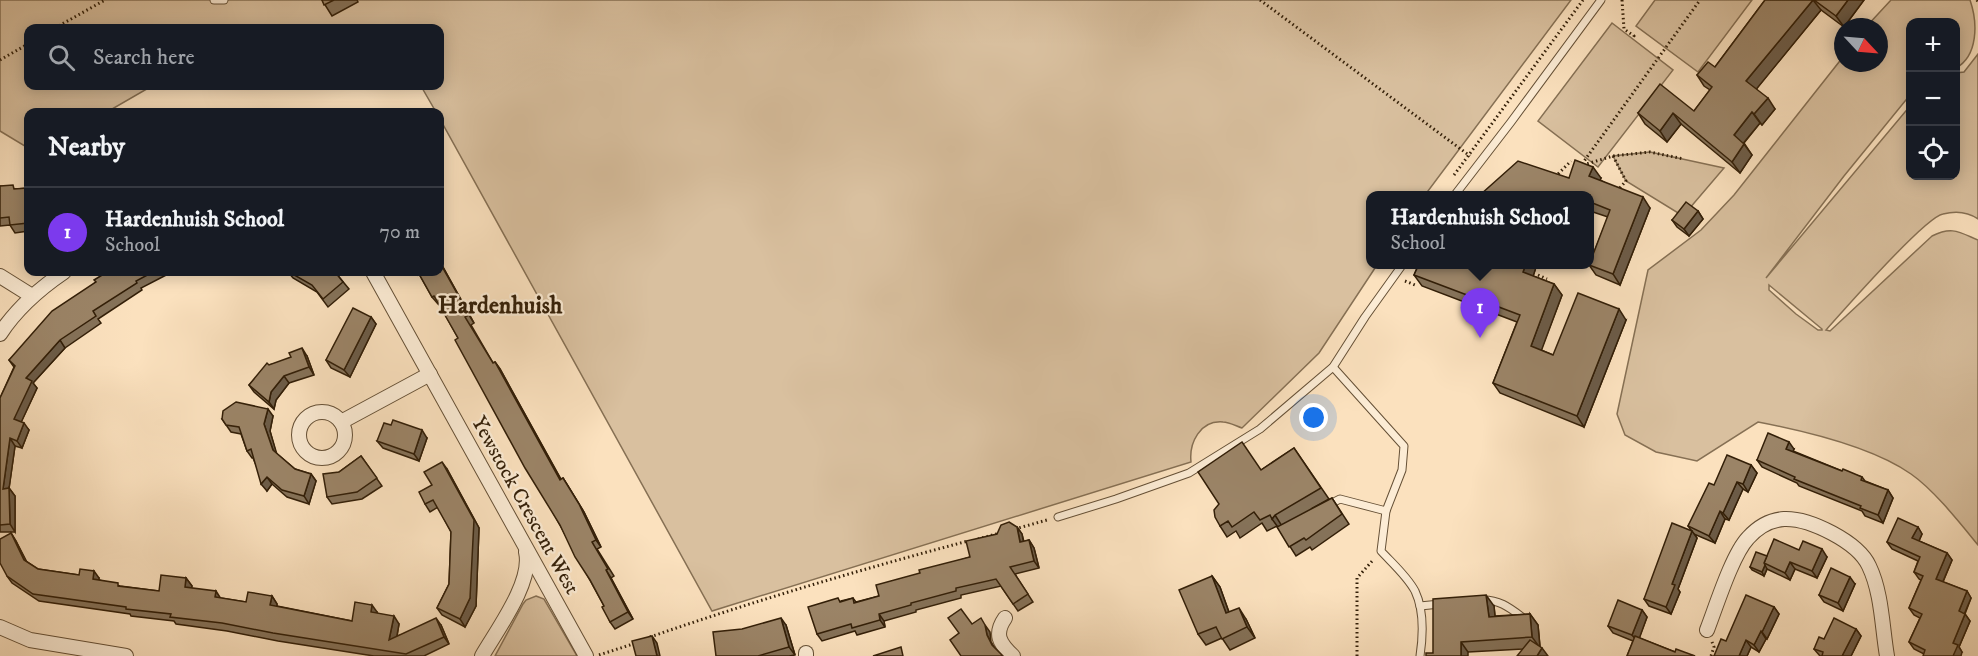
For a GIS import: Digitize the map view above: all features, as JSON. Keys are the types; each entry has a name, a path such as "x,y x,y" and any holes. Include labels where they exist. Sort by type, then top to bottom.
{"street":[{"path":"0,276 32,296"},
{"path":"0,334 19,308 59,276"},
{"name":"Yewstock Crescent West","path":"375,276 586,656"},
{"path":"341,422 430,374"},
{"path":"1707,630 1746,539 1768,523 1779,519 1790,519 1836,536 1857,550 1867,562 1876,589 1887,656"},
{"path":"482,656 524,581 528,562 525,547"},
{"path":"1005,618 998,634 1003,645 1013,656"},
{"path":"0,627 30,640 126,656"}],"lane":[{"path":"214,0 224,0"},
{"path":"1457,191 1512,122 1601,0"},
{"path":"1058,517 1116,500 1189,473 1260,429 1333,367 1399,269"},
{"path":"1333,367 1404,446 1402,470 1386,511 1381,550 1414,590 1420,606 1423,638 1420,656"},
{"path":"1325,506 1340,499 1386,511"},
{"path":"1467,602 1491,600 1505,604 1522,616"},
{"path":"1420,606 1443,604"}],"path":[{"path":"62,24 105,0"},
{"path":"1260,0 1478,163"},
{"path":"1450,179 1583,0"},
{"path":"1622,0 1624,29 1634,36 1632,38"},
{"path":"1683,159 1650,152 1613,156 1581,166 1700,0"},
{"path":"0,60 24,46"},
{"path":"1613,156 1626,181 1613,197"},
{"path":"1554,178 1571,161"},
{"path":"1538,276 1547,279"},
{"path":"1013,529 1058,517"},
{"path":"648,638 913,556 1002,532"},
{"path":"1357,656 1357,578 1381,550"},
{"path":"598,656 638,642"},
{"path":"1711,656 1714,647"}],"shaded area":[{"path":"0,0 1571,0 1428,191 1366,191 1366,269 1374,269 1319,353 1242,428 1225,422 1215,422 1202,429 1194,440 1191,462 712,611 444,126 444,108 434,108 423,90 444,90 444,24 24,24 24,90 145,90 114,108 24,108 24,146 0,131"},
{"path":"1655,0 1752,0 1698,72 1636,26"},
{"path":"1891,0 1970,0 1975,28 1974,38 1969,56 1960,65 1960,18 1906,18 1906,100 1766,278 1906,111 1906,180 1960,180 1960,72 1964,72 1978,54 1978,219 1957,212 1943,214 1934,219 1884,266 1826,330 1830,331 1932,236 1950,231 1978,240 1978,545 1946,507 1911,474 1877,455 1837,441 1758,422 1697,461 1656,452 1625,435 1617,414 1648,270 1701,230 1734,195 1834,68 1834,72 1888,72 1888,18 1874,18","holes":["1769,285 1822,330 1818,330 1796,314 1769,290"]},
{"path":"1612,23 1673,70 1598,167 1538,121"},
{"path":"1650,152 1724,168 1683,216 1626,181 1613,156"},
{"path":"536,596 544,599 577,656 495,656 523,604 526,600"}],"building":[{"path":"322,0 334,0 324,5"},
{"path":"1765,0 1813,0 1746,81 1768,98 1754,114 1752,112 1734,135 1744,144 1732,162 1673,113 1660,131 1638,113 1660,84 1694,111 1712,87 1697,75 1708,62 1715,67"},
{"path":"1814,0 1848,0 1836,16"},
{"path":"1575,160 1593,167 1589,176 1643,197 1613,274 1594,267 1594,252 1610,210 1594,204 1594,191 1484,191 1518,161 1569,178"},
{"path":"13,185 14,189 24,188 24,223 10,225 9,217 0,218 0,186"},
{"path":"1686,202 1698,211 1684,229 1672,220"},
{"path":"1417,269 1524,269 1523,272 1554,284 1531,346 1553,355 1578,293 1619,309 1577,416 1493,383 1520,315 1414,275"},
{"path":"444,270 469,315 465,317 493,363 495,362 560,480 563,478 579,504 596,540 592,542 608,569 606,570 628,612 610,622 602,607 604,606 575,557 560,525 525,468 455,340 458,338 434,296 432,297 420,276 444,276"},
{"path":"100,276 145,276 93,311 96,316 60,340 26,378 32,381 14,419 24,423 17,441 10,438 3,489 9,488 10,524 0,525 0,398 15,366 9,360 52,311 96,282 94,280"},
{"path":"296,276 338,276 343,282 323,299 312,285"},
{"path":"353,308 371,317 344,370 326,360"},
{"path":"302,348 309,367 284,376 271,392 269,402 249,385 267,363 269,365 291,357 289,353"},
{"path":"236,402 268,409 264,424 273,450 295,469 311,474 304,496 282,490 267,477 261,484 251,449 247,451 239,427 226,425 222,419 223,411"},
{"path":"393,420 422,430 414,454 377,441 384,423 391,425"},
{"path":"1768,433 1789,442 1786,449 1842,471 1843,469 1862,477 1861,480 1888,490 1878,515 1794,479 1795,477 1757,460"},
{"path":"1242,442 1261,470 1294,448 1321,488 1272,519 1270,515 1260,520 1254,512 1232,527 1228,521 1220,526 1214,510 1219,504 1198,472"},
{"path":"1727,455 1751,465 1743,484 1737,482 1723,513 1720,511 1709,536 1688,526 1709,483 1714,485"},
{"path":"361,456 377,478 357,492 327,497 323,474 339,472"},
{"path":"442,462 474,520 470,598 460,619 437,608 449,584 451,532 433,500 425,504 419,492 432,485 424,472"},
{"path":"1332,498 1342,514 1306,540 1304,538 1289,547 1277,527"},
{"path":"1898,518 1918,527 1912,538 1947,553 1936,579 1967,591 1959,611 1965,614 1953,643 1958,645 1953,656 1923,656 1925,650 1909,642 1922,614 1909,608 1923,576 1914,572 1920,557 1887,542"},
{"path":"1009,522 1017,527 1020,542 1029,540 1034,561 1010,567 1028,594 1013,604 996,579 956,588 956,591 879,614 880,620 852,628 851,624 817,634 808,607 838,598 840,602 853,598 854,603 879,596 876,585 920,573 919,570 970,557 966,541 997,534 1001,525"},
{"path":"1672,523 1692,531 1666,607 1644,599"},
{"path":"11,533 24,560 38,569 79,575 80,569 94,571 93,579 118,583 118,586 159,591 161,575 186,578 185,587 216,591 215,597 246,602 248,592 272,596 270,605 352,621 355,602 372,605 371,612 394,616 389,640 436,618 444,637 406,654 222,623 170,617 171,614 33,594 7,576 0,563 0,539"},
{"path":"1774,539 1799,550 1803,541 1822,549 1812,571 1790,562 1785,573 1764,563"},
{"path":"1756,552 1767,556 1762,572 1750,567"},
{"path":"1831,568 1850,577 1838,603 1819,595"},
{"path":"1212,576 1226,613 1239,608 1247,627 1222,639 1216,627 1198,634 1179,590"},
{"path":"1486,595 1489,617 1530,614 1532,637 1461,642 1461,656 1426,656 1426,653 1433,653 1433,599"},
{"path":"1746,595 1774,607 1762,632 1754,645 1746,640 1739,656 1714,656 1721,639 1726,641"},
{"path":"1618,600 1642,610 1632,635 1608,626"},
{"path":"961,609 972,624 981,618 992,645 1003,656 961,656 950,640 959,633 948,618"},
{"path":"781,618 789,647 758,656 716,656 713,632 742,629"},
{"path":"1834,618 1856,629 1842,656 1822,656 1823,652 1814,649 1819,637 1824,639"},
{"path":"652,636 657,656 636,656 632,641"},
{"path":"1635,636 1675,652 1676,649 1695,656 1627,656"},
{"path":"1530,640 1542,648 1537,656 1517,656"},
{"path":"901,647 903,656 873,656"}],"place":[{"name":"Hardenhuish School","path":"1480,338"}],"district":[{"name":"Hardenhuish","path":"500,305"}]}
